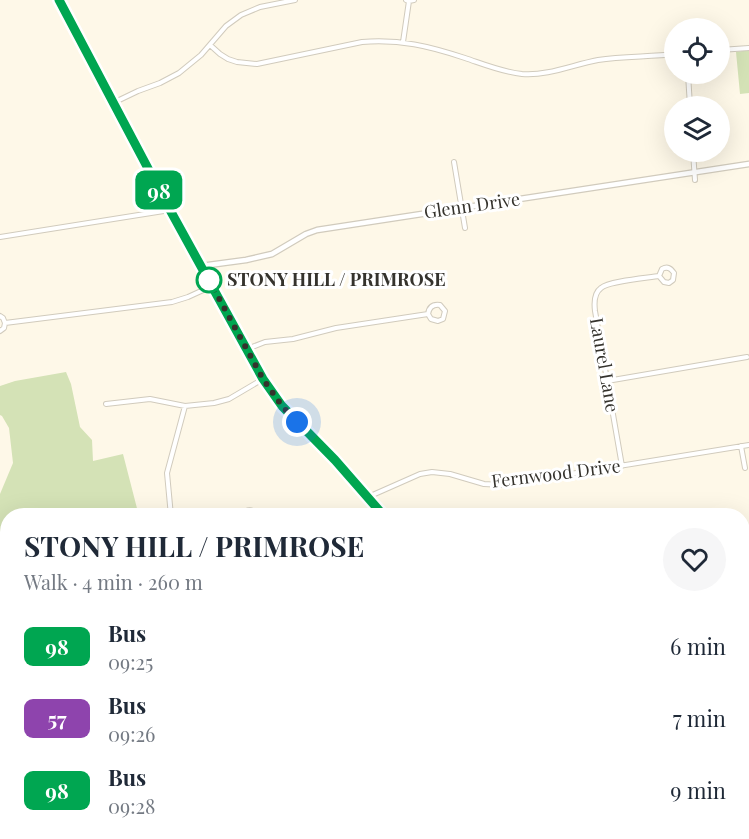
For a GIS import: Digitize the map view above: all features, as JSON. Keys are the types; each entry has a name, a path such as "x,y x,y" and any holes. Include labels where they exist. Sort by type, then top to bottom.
{"main road":[{"path":"59,0 263,379 282,406 378,508"}],"street":[{"path":"113,103 178,73 201,55 226,26 241,15 260,7 295,0"},
{"path":"403,42 407,1 414,0"},
{"path":"210,45 228,59 257,64 355,43 403,42 436,48 508,72 530,75 595,61 664,55"},
{"path":"730,50 749,48"},
{"path":"454,162 465,228"},
{"path":"694,162 695,180"},
{"name":"Glenn Drive","path":"201,266 272,254 296,239 317,230 749,164"},
{"path":"0,237 170,210"},
{"name":"Laurel Lane","path":"666,268 671,269 674,273 674,278 669,283 664,282 659,276 662,269 666,268"},
{"name":"Laurel Lane","path":"622,466 594,304 597,293 603,286 659,276"},
{"path":"5,323 157,305 188,297 212,286"},
{"path":"434,305 442,307 445,311 444,316 438,321 431,319 428,314 434,305"},
{"path":"247,349 265,342 428,314"},
{"path":"0,316 5,323 4,328 0,331"},
{"path":"607,381 748,357"},
{"path":"106,404 150,399 185,406 222,401 230,399 263,379"},
{"path":"170,508 167,473 185,406"},
{"name":"Fernwood Drive","path":"368,496 420,474 432,472 450,474 484,484 502,485 749,445"},
{"path":"741,447 745,468"}],"green space":[{"path":"749,50 749,93 740,94 736,52"},
{"path":"66,372 71,384 80,427 92,440 93,461 123,454 137,508 0,508 0,494 13,463 9,428 0,415 0,386"}],"bus line":[{"name":"98","path":"59,0 263,379 282,406 378,508"}],"place":[{"name":"STONY HILL / PRIMROSE","path":"209,280"}],"route":[{"path":"209,280 263,379 282,406 297,422"}]}
